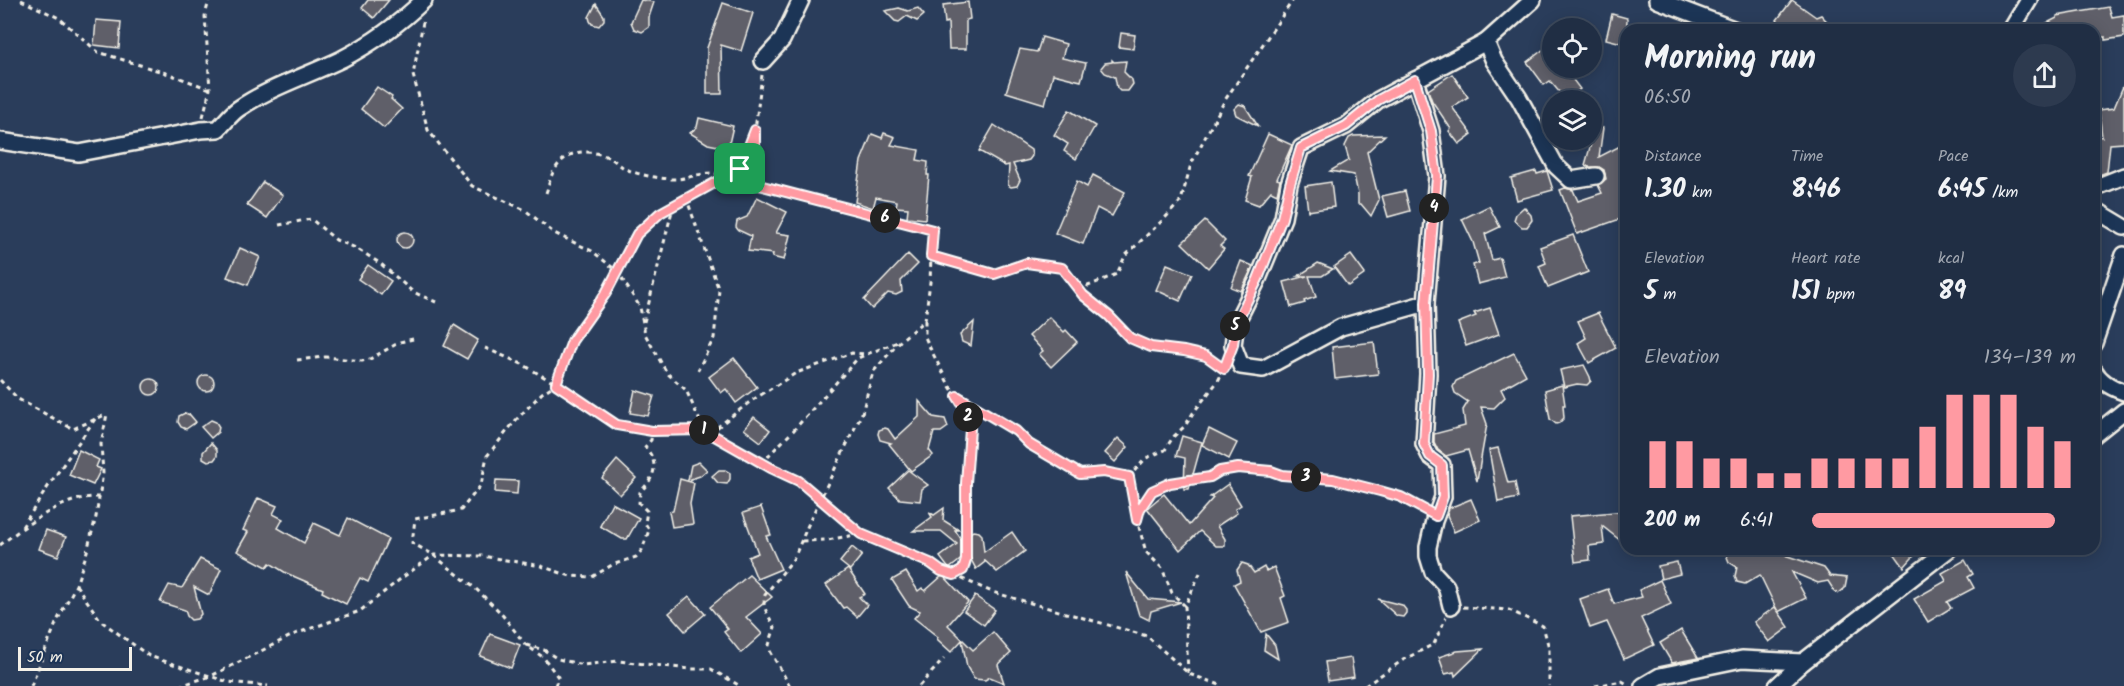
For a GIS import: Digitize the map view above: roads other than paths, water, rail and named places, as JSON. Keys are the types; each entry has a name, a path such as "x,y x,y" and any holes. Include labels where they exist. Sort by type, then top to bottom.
{"street":[{"path":"0,141 79,153 201,130 218,129 236,110 275,87 312,74 345,58 386,31 424,0"},
{"path":"763,61 782,40 801,0"},
{"path":"1426,303 1341,327 1263,369 1241,366 1233,345 1236,323 1258,279 1282,218 1301,148 1346,126 1378,100 1486,42 1533,0"},
{"path":"1657,0 1720,24"},
{"path":"2015,24 2030,0"},
{"path":"1486,42 1494,61 1519,98 1556,166 1571,180 1596,176"},
{"path":"1415,80 1431,131 1437,176 1426,303 1428,374 1424,444 1430,456 1442,465 1443,497 1428,547 1428,556 1433,572 1446,586 1451,606"},
{"path":"2100,186 2124,176"},
{"path":"2100,213 2124,227"},
{"path":"2100,325 2124,255"},
{"path":"2100,378 2111,388 2124,392"},
{"path":"2100,430 2124,411"},
{"path":"1777,686 1803,662 1941,555"},
{"path":"1643,686 1660,676 1742,659 1803,662"}]}
